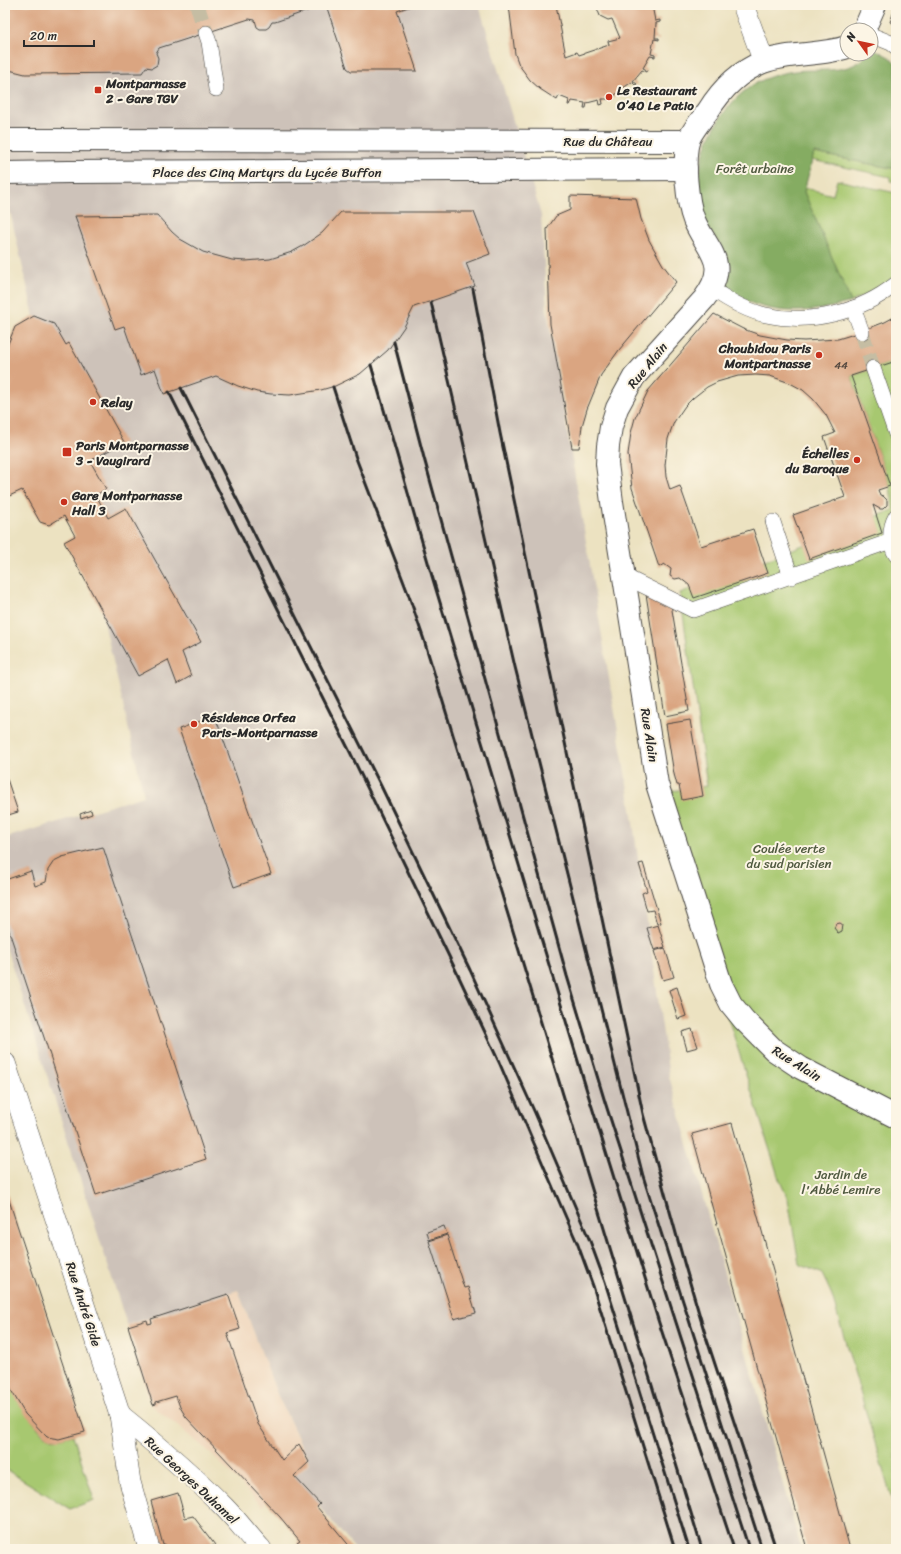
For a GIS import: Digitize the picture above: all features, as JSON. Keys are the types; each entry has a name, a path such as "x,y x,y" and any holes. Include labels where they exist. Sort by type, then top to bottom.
{"main road":[{"path":"868,22 875,5"},
{"path":"712,288 717,274 715,256 694,220 688,200 686,169 688,141 716,99 744,72 764,62 839,50"},
{"name":"Rue du Château","path":"5,140 688,141"},
{"name":"Place des Cinq Martyrs du Lycée Buffon","path":"5,173 686,169"},
{"name":"Rue Alain","path":"712,288 704,299 634,377 617,408 611,426 608,446 607,464 612,502 657,784 721,984 731,1004 749,1026 774,1050 787,1060 896,1117"}],"street":[{"path":"743,5 764,62"},
{"path":"206,33 209,42 216,89"},
{"path":"879,39 896,47"},
{"path":"712,288 723,296 752,311 781,318 812,317 840,313 882,294 896,284"},
{"path":"853,308 862,332"},
{"path":"873,368 896,434"},
{"path":"896,516 891,530 891,541 896,555"},
{"path":"773,522 791,577"},
{"path":"624,576 694,610 891,541"},
{"name":"Rue André Gide","path":"5,1063 120,1415 130,1482 149,1549"},
{"name":"Rue Georges Duhamel","path":"120,1415 191,1476 224,1508 261,1549"}],"shaded area":[{"path":"5,5 479,5 541,215 547,311 630,802 669,1076 801,1549 355,1549 294,1476 310,1463 277,1394 238,1290 127,1325 5,944 5,838 144,796 5,190"},
{"path":"238,1290 277,1394 310,1464 294,1476 262,1506 211,1453 151,1405 127,1325"}],"green space":[{"name":"Forêt urbaine","path":"879,51 896,63 896,169 814,153 804,192 851,302 812,310 787,311 761,306 746,300 722,287 726,267 725,254 704,220 700,203 699,185 701,166 705,148 712,131 722,115 734,101 747,89 758,82 789,72 804,70 834,70 852,66 858,62 879,62"},
{"path":"814,153 896,169 896,182 890,181 890,177 812,160"},
{"path":"837,180 896,193 896,277 880,288 851,302 804,192 805,188 833,195"},
{"name":"Coulée verte du sud parisien","path":"896,361 896,1514 831,1293 822,1274 799,1264 788,1199 779,1179 657,793 707,786 680,593 893,510 890,486 851,376"},
{"path":"5,1370 12,1389 20,1404 43,1434 54,1439 73,1435 94,1500 70,1509 5,1469"}],"building":[{"path":"5,5 324,5 272,22 266,29 260,29 257,27 255,20 249,19 159,48 156,53 158,58 157,65 152,68 146,67 142,73 25,74 5,69"},
{"path":"326,5 414,5 397,11 417,71 351,71 347,68"},
{"path":"509,5 556,5 566,56 577,52 579,55 609,45 608,41 620,38 612,19 608,20 600,16 597,8 598,5 652,5 655,21 660,20 660,22 656,23 655,38 659,38 659,40 654,39 651,54 655,55 655,57 650,56 643,68 647,70 646,72 642,70 633,81 637,84 635,85 632,82 620,90 622,94 621,96 618,92 612,99 602,99 603,104 600,105 599,100 587,103 586,108 584,108 585,103 572,101 570,105 568,105 569,100 559,96 557,100 540,89 530,80 519,65 515,54"},
{"path":"896,6 896,25 890,22"},
{"path":"570,196 636,198 641,219 649,240 663,265 676,282 619,350 601,375 587,409 582,426 579,448 572,448 550,324 547,229 556,216 570,210"},
{"path":"341,212 474,212 490,254 466,263 475,286 414,307 404,327 388,350 360,374 335,386 290,395 257,392 238,386 216,376 164,394 155,369 141,375 124,326 115,329 75,216 157,215 180,239 203,252 232,260 246,261 270,259 292,252 322,233"},
{"name":"Échelles du Baroque","path":"714,314 743,329 760,335 787,340 804,341 838,339 885,322 896,316 896,361 851,376 890,486 878,490 880,495 887,500 887,505 883,509 880,509 873,505 882,533 809,559 793,515 845,497 824,437 835,433 826,415 813,399 803,390 790,383 770,376 738,376 717,382 707,387 685,406 674,422 671,430 668,439 665,465 666,477 670,490 680,486 701,546 753,529 768,573 694,598 689,585 680,578 675,579 670,576 671,569 664,564 659,567 632,488 628,454 635,418 648,391"},
{"name":"Gare Montparnasse Hall 3","path":"34,316 54,324 66,345 69,343 124,442 90,461 106,489 96,495 108,518 126,508 201,642 182,652 191,676 177,684 168,660 138,676 64,542 75,536 64,516 49,525 40,522 22,490 5,498 5,351 15,327"},
{"path":"646,594 671,604 689,711 665,716"},
{"path":"215,716 271,874 234,887 179,729"},
{"path":"690,720 703,796 682,800 679,785 677,785 674,774 666,724"},
{"path":"5,773 18,812 5,816"},
{"path":"91,810 92,814 81,818 80,814"},
{"path":"103,847 206,1159 96,1195 5,919 5,880 31,871 35,886 46,882 48,870 54,861 62,857"},
{"path":"643,863 661,923 657,924 653,910 647,911 642,893 647,891 639,864"},
{"path":"840,923 843,925 842,931 838,933 834,928 836,924"},
{"path":"658,925 665,947 654,950 647,928"},
{"path":"665,948 674,977 663,980 654,951"},
{"path":"677,987 686,1016 678,1019 669,990"},
{"path":"692,1029 698,1047 687,1050 682,1032"},
{"path":"732,1123 850,1549 807,1549 692,1134"},
{"path":"5,1188 85,1432 59,1439 47,1437 25,1414 11,1390 5,1370"},
{"path":"444,1226 447,1234 429,1240 427,1232"},
{"path":"447,1235 464,1288 468,1287 476,1313 454,1319 429,1241"},
{"path":"228,1294 240,1329 227,1333 258,1424 282,1460 299,1444 309,1462 294,1476 320,1504 317,1507 352,1549 301,1549 297,1543 300,1541 280,1517 186,1417 176,1396 156,1402 156,1404 153,1405 128,1326 147,1320 148,1324 152,1323 151,1319"},
{"path":"178,1493 185,1518 193,1516 215,1545 212,1546 213,1549 168,1549 165,1544 163,1545 151,1501"}],"tunnel":[{"path":"197,5 206,33"},
{"path":"862,332 873,368"}],"railway":[{"path":"473,289 500,433 643,1114 706,1337 776,1549"},
{"path":"431,302 515,667 643,1176 762,1549"},
{"path":"394,342 424,458 567,976 605,1102 749,1549"},
{"path":"371,365 432,576 587,1091 659,1323 734,1549"},
{"path":"333,387 356,458 409,596 424,640 702,1549"},
{"path":"181,388 381,786 470,970 535,1113 590,1241 605,1282 689,1549"},
{"path":"169,392 351,754 499,1062 578,1245 593,1286 675,1549"}],"place":[{"name":"Montparnasse 2 - Gare TGV","path":"98,90"},
{"name":"Le Restaurant O’40 Le Patio","path":"609,97"},
{"name":"Choubidou Paris Montpartnasse","path":"819,355"},
{"name":"Relay","path":"93,402"},
{"name":"Paris Montparnasse 3 - Vaugirard","path":"67,452"},
{"name":"Échelles du Baroque","path":"857,460"},
{"name":"Gare Montparnasse Hall 3","path":"64,502"},
{"name":"Résidence Orfea Paris-Montparnasse","path":"194,724"}],"park label":[{"name":"Jardin de l'Abbé Lemire","path":"841,1182"}]}
